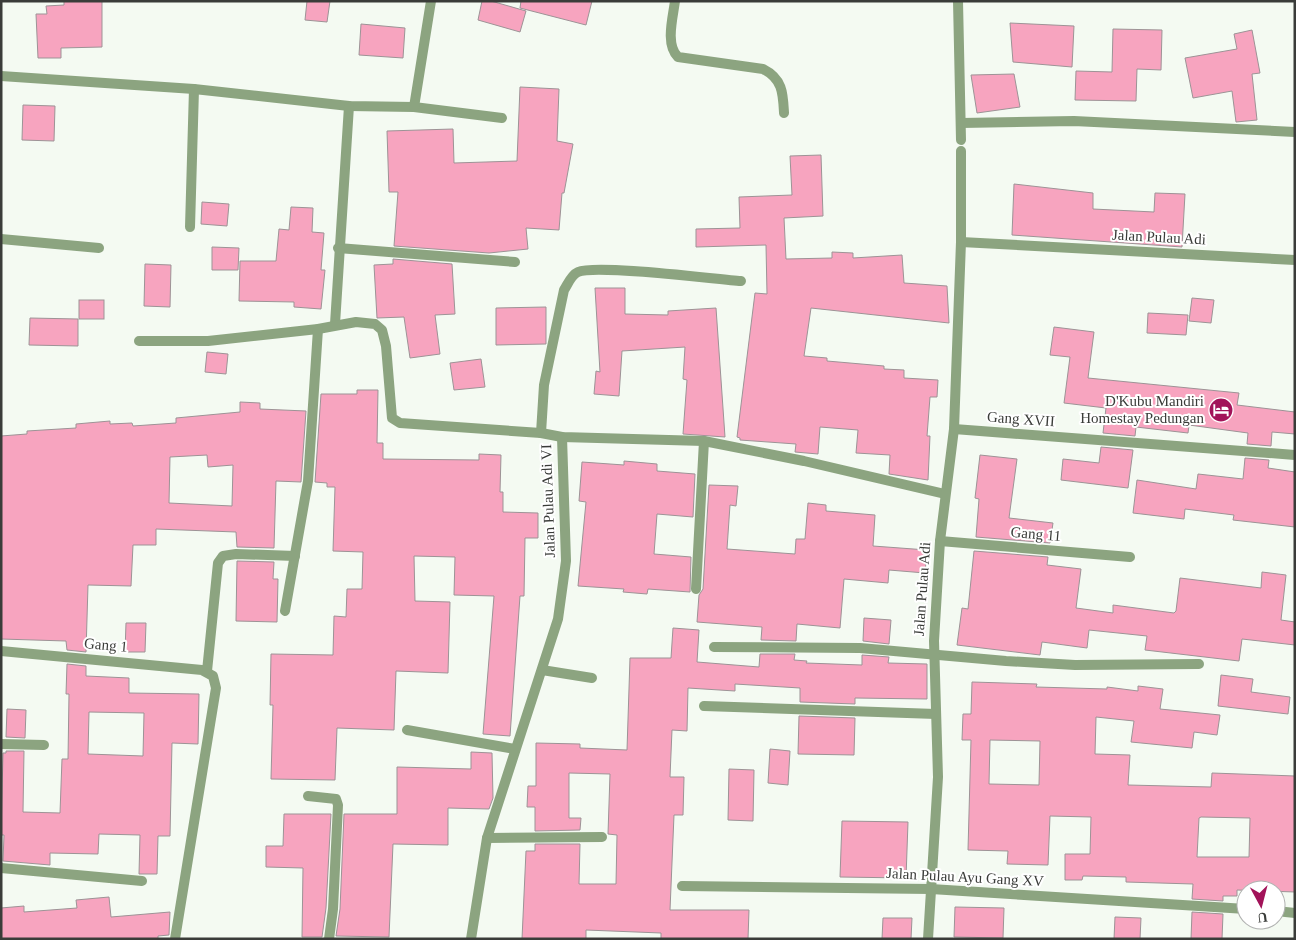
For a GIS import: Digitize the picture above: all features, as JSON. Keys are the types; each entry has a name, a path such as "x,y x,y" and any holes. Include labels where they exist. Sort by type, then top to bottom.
{"street":[{"path":"414,107 431,1"},
{"path":"675,1 671,42 673,53 678,57 763,69 771,73 778,80 783,91 784,113"},
{"path":"958,1 961,140"},
{"path":"1,76 194,89 349,106 414,107 502,118"},
{"path":"190,227 194,89"},
{"path":"335,324 338,248 349,106"},
{"path":"962,123 1074,121 1295,132"},
{"name":"Jalan Pulau Adi","path":"928,939 938,777 934,654 940,541 954,428 961,242 961,151"},
{"path":"1,239 99,248"},
{"name":"Jalan Pulau Adi","path":"961,242 1295,260"},
{"path":"338,248 515,262"},
{"path":"541,433 544,385 564,290 572,277 579,271 613,270 740,281"},
{"name":"Jalan Pulau Adi VI","path":"139,341 208,341 318,329 335,324 356,322 376,324 382,330 386,346 391,412 395,422 407,425 541,433 562,437 566,560 558,619 514,749 487,838 471,939"},
{"path":"285,611 308,481 318,329"},
{"name":"Gang XVII","path":"954,428 1295,455"},
{"path":"562,437 704,441 804,461 945,494"},
{"path":"696,589 704,441"},
{"name":"Gang 11","path":"940,541 1130,557"},
{"path":"175,939 216,688 213,676 207,671 218,563 223,556 236,554 295,556"},
{"path":"714,647 860,648 1075,665 1200,664"},
{"name":"Gang 1","path":"1,651 207,671"},
{"path":"542,670 592,678"},
{"path":"704,706 936,714"},
{"path":"407,730 514,749"},
{"path":"1,744 44,746"},
{"path":"308,796 336,800 338,805 333,909 329,939"},
{"path":"487,838 602,837"},
{"path":"1,868 142,881"},
{"name":"Jalan Pulau Ayu Gang XV","path":"682,886 931,889 1236,908"}],"building":[{"path":"64,1 102,1 102,47 61,48 61,58 38,58 36,14 47,14 46,6 64,5"},
{"path":"307,1 330,1 327,22 305,20"},
{"path":"482,1 491,1 526,11 520,32 478,20"},
{"path":"521,1 592,1 586,25 520,8"},
{"path":"1010,23 1074,26 1072,67 1013,62"},
{"path":"361,24 405,28 403,58 359,55"},
{"path":"1113,29 1162,30 1161,70 1137,69 1136,101 1075,100 1076,71 1112,72"},
{"path":"1252,30 1260,73 1252,74 1257,120 1236,122 1232,91 1193,98 1185,58 1237,49 1234,34"},
{"path":"1014,74 1020,107 977,113 971,75"},
{"path":"520,87 559,89 557,141 573,144 564,193 562,193 559,230 526,228 528,249 489,253 394,246 398,192 389,192 387,131 453,129 454,163 517,161"},
{"path":"23,105 55,106 54,141 22,140"},
{"path":"821,155 823,216 784,218 786,259 832,258 832,252 853,253 853,258 902,255 904,283 947,286 949,323 811,308 804,356 827,358 827,361 884,366 884,369 904,370 904,378 938,380 937,397 930,397 927,436 930,436 928,480 889,474 890,455 856,453 858,430 820,427 818,454 795,452 796,444 740,440 737,437 755,293 767,294 766,245 696,247 696,229 740,228 739,197 792,195 790,156"},
{"path":"1014,184 1093,193 1093,209 1154,212 1155,193 1185,194 1182,247 1012,235"},
{"path":"202,202 229,204 227,226 201,224"},
{"path":"291,207 313,208 312,232 324,233 321,270 325,270 321,309 294,307 294,302 239,301 240,261 276,261 279,229 289,230"},
{"path":"212,247 239,248 238,270 212,270"},
{"path":"393,259 452,264 455,314 435,315 440,354 410,358 404,317 377,318 374,265 393,264"},
{"path":"145,264 171,265 170,307 144,306"},
{"path":"595,288 625,288 625,314 668,315 668,311 716,308 725,437 683,434 687,380 683,379 685,347 622,351 619,396 594,394 596,371 600,372"},
{"path":"1192,298 1214,300 1211,323 1189,321"},
{"path":"79,300 104,300 104,319 79,319"},
{"path":"546,307 546,344 496,345 496,308"},
{"path":"1148,313 1188,315 1186,335 1147,333"},
{"path":"30,318 78,319 78,346 29,345"},
{"path":"1054,327 1094,332 1088,378 1239,393 1237,405 1295,412 1295,434 1272,432 1271,446 1247,444 1248,433 1189,425 1188,433 1136,427 1135,436 1103,433 1106,408 1064,403 1070,357 1050,355"},
{"path":"207,352 228,354 226,374 205,372"},
{"path":"481,359 485,387 454,390 450,363"},
{"path":"357,390 378,390 377,443 383,443 383,459 479,460 479,454 501,455 500,492 503,492 503,512 538,513 538,538 525,538 524,596 520,596 510,736 483,734 494,596 454,595 455,557 414,556 415,601 450,602 448,673 396,671 394,730 337,728 335,780 271,779 273,705 270,705 271,654 333,655 334,616 346,617 347,589 362,589 363,552 333,551 335,487 327,487 327,483 315,482 321,394 357,394"},
{"path":"240,402 260,403 260,409 306,411 301,482 276,481 274,548 237,547 236,532 156,529 156,545 133,545 131,586 88,585 86,652 67,650 66,641 1,639 1,436 27,434 27,431 76,428 76,424 110,421 110,424 132,423 133,426 176,423 176,418 240,412","holes":["207,455 208,467 233,465 232,506 169,503 170,457"]},
{"path":"1101,447 1133,450 1128,488 1061,480 1063,459 1099,463"},
{"path":"980,455 1017,459 1009,518 1053,523 1050,543 976,537 979,499 975,498"},
{"path":"1245,458 1269,460 1268,468 1295,472 1295,527 1233,520 1234,515 1185,509 1184,519 1133,513 1137,480 1196,489 1198,474 1243,479"},
{"path":"624,461 657,464 657,471 695,474 693,517 657,514 654,554 691,557 690,592 648,589 647,594 623,592 624,589 578,586 586,502 579,501 582,462 624,465"},
{"path":"709,485 738,486 736,506 730,505 727,549 795,554 796,539 805,539 808,503 826,505 826,511 875,515 873,546 927,550 925,573 889,570 888,583 844,579 840,628 797,624 796,641 761,640 762,627 697,622 699,595 703,589"},
{"path":"974,551 1048,557 1047,565 1081,569 1076,608 1113,613 1113,605 1174,613 1176,611 1180,578 1261,588 1262,572 1286,575 1281,620 1295,622 1295,645 1242,639 1239,661 1145,650 1147,636 1089,630 1087,648 1042,642 1040,655 957,645 962,608 968,609"},
{"path":"237,561 274,562 273,579 278,579 277,622 236,621"},
{"path":"864,618 891,620 889,644 863,641"},
{"path":"126,623 146,623 145,652 125,652"},
{"path":"673,628 699,630 697,662 759,667 760,654 795,654 794,660 807,661 806,663 862,665 862,655 889,657 888,663 927,664 927,699 855,698 855,704 800,702 800,688 735,684 735,691 688,688 687,731 672,730 670,777 684,777 683,815 674,815 670,910 749,910 748,939 661,939 661,933 586,930 586,939 522,939 526,851 535,851 535,844 580,844 579,884 616,884 617,835 608,834 610,774 569,773 569,818 581,818 580,830 535,831 535,807 527,807 528,786 536,786 536,743 580,744 580,748 627,750 630,658 671,658"},
{"path":"67,664 86,666 86,676 129,678 129,693 199,694 198,744 172,743 170,836 158,836 157,874 139,874 140,835 99,834 98,854 50,853 50,865 3,861 4,835 1,835 3,753 6,753 6,751 24,751 23,812 60,813 62,759 68,759 69,694 66,694","holes":["89,712 144,713 143,756 88,754"]},
{"path":"1221,675 1253,679 1251,692 1290,697 1288,714 1218,706"},
{"path":"972,682 1037,684 1036,687 1107,689 1107,687 1138,691 1138,686 1163,689 1160,709 1220,715 1217,735 1194,732 1192,748 1131,742 1134,721 1096,717 1095,754 1130,755 1128,785 1211,787 1212,773 1295,776 1295,892 1286,892 1286,880 1236,880 1236,896 1223,896 1223,901 1192,899 1193,884 1126,882 1126,877 1083,876 1082,880 1065,880 1065,854 1090,854 1091,817 1050,816 1048,865 1007,864 1008,851 968,850 971,740 962,740 963,714 971,714","holes":["990,740 1040,741 1039,785 989,784","1199,818 1250,818 1249,857 1197,857"]},
{"path":"7,709 26,710 25,738 6,737"},
{"path":"799,716 855,718 854,755 798,754"},
{"path":"770,749 790,751 788,785 768,783"},
{"path":"471,752 492,753 493,798 489,809 448,808 448,845 393,844 389,937 336,936 340,909 344,814 397,814 397,767 471,769"},
{"path":"729,769 754,770 753,821 728,820"},
{"path":"284,814 331,814 326,908 322,937 302,937 303,868 266,867 266,846 283,846"},
{"path":"842,821 908,822 906,878 840,877"},
{"path":"109,897 111,917 170,912 169,935 158,936 158,939 1,939 1,908 24,906 24,912 77,908 76,900"},
{"path":"955,907 1004,908 1003,938 954,937"},
{"path":"1192,912 1223,914 1222,939 1191,939"},
{"path":"1115,917 1141,918 1140,939 1114,939"},
{"path":"883,918 912,918 911,939 882,939"}],"place":[{"name":"D'Kubu Mandiri Homestay Pedungan","path":"1221,410"}]}
